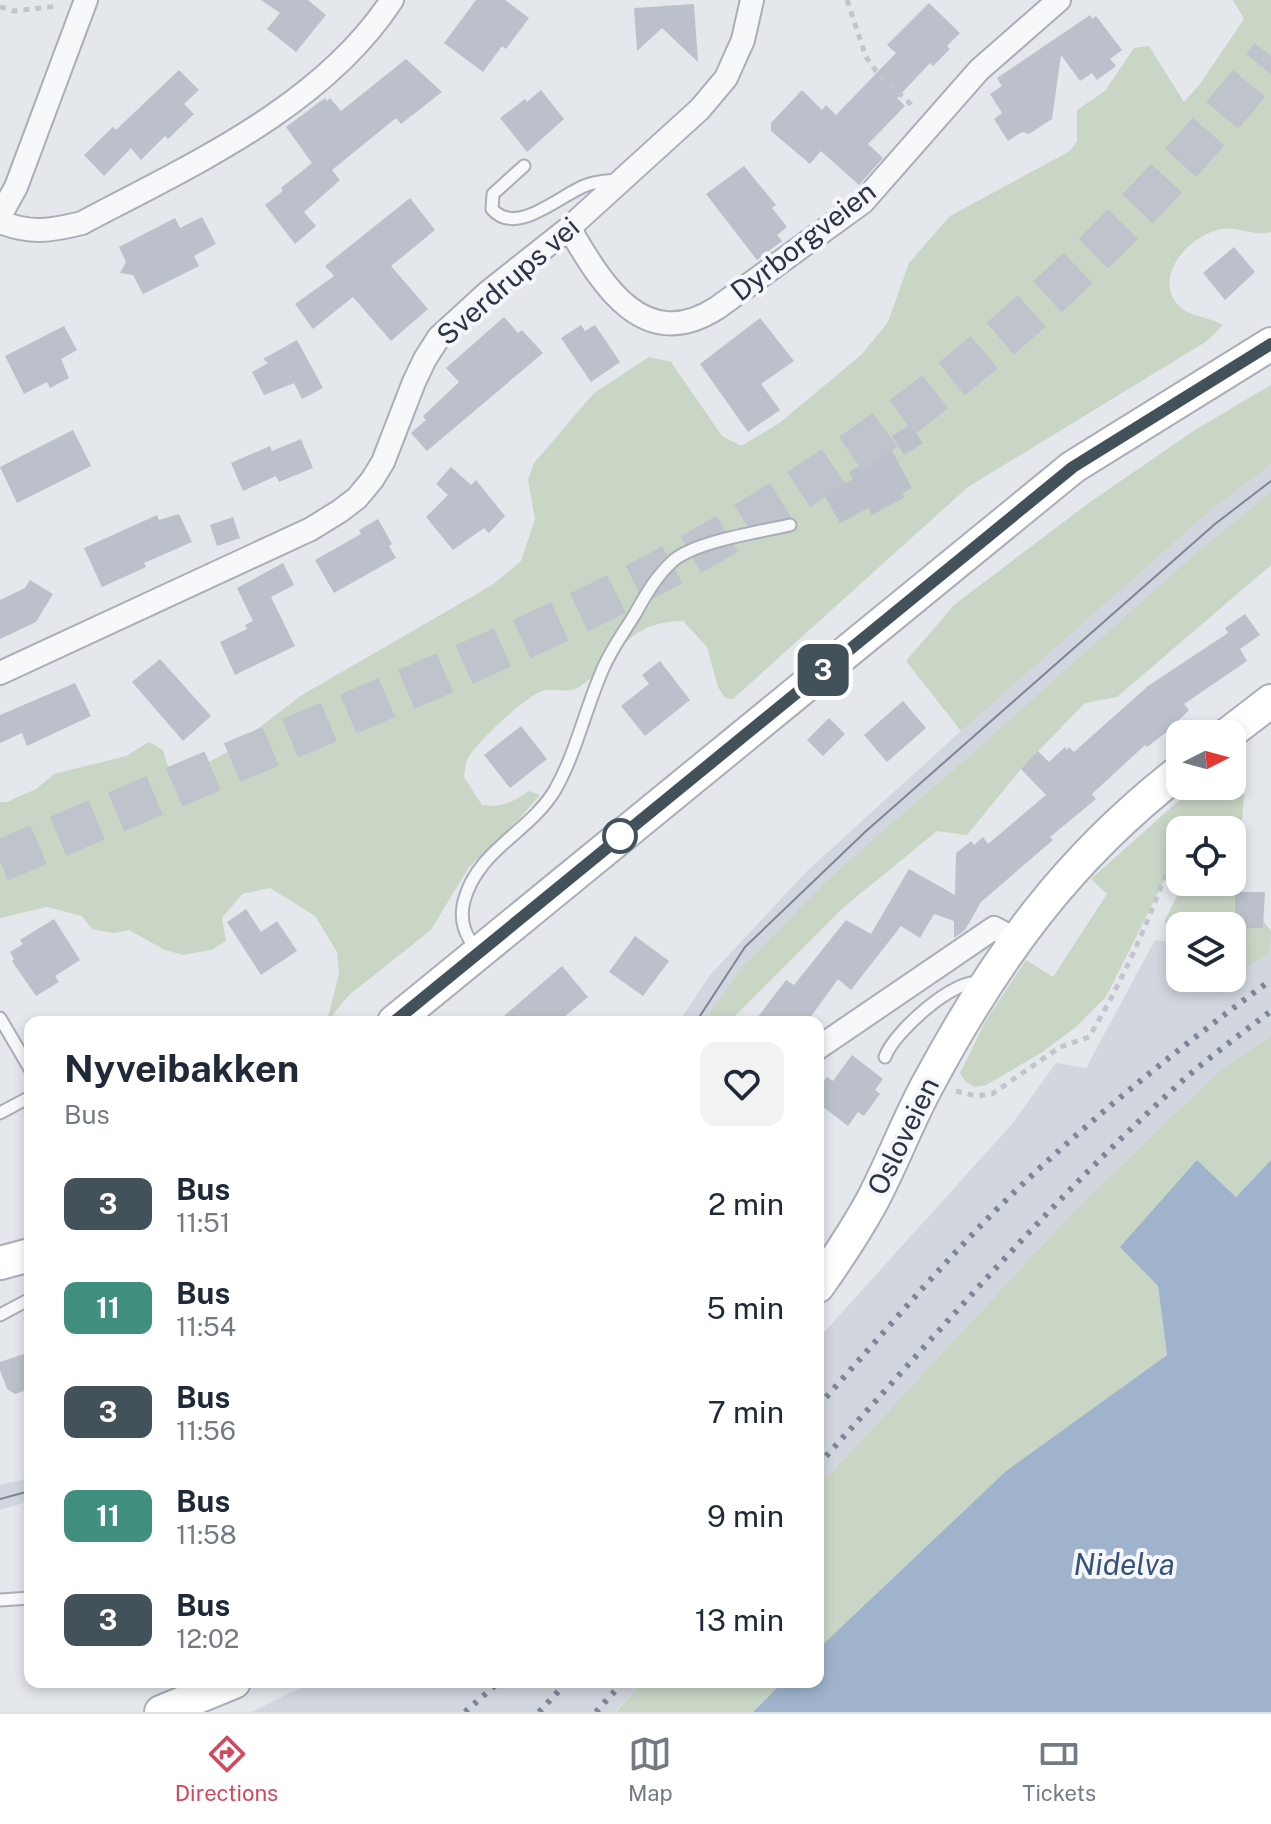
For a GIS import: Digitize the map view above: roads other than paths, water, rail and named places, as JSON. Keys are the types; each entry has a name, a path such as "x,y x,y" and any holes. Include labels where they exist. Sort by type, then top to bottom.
{"main road":[{"path":"401,1016 1073,467 1271,344"},
{"path":"1246,720 1271,701"},
{"name":"Osloveien","path":"824,1277 872,1201 927,1084 1015,939 1079,862 1166,784"},
{"path":"0,1263 24,1257"},
{"path":"161,1712 219,1688"}],"street":[{"path":"85,2 16,187 0,219 23,231 54,230 82,223 239,139 333,70 372,28 392,0"},
{"name":"Sverdrups vei","path":"0,673 311,529 357,498 383,462 414,382 432,347 487,293 569,228 700,109 726,78 743,40 752,0"},
{"name":"Dyrborgveien","path":"569,228 608,287 640,317 674,323 696,320 863,202 979,70 1059,0"},
{"path":"824,1044 994,928 1015,939"}],"lane":[{"path":"524,166 493,194 492,209 496,214 506,218 530,215 586,185 620,179"},
{"path":"478,951 467,938 462,922 464,903 475,874 488,856 536,814 554,790 579,736 603,667 654,581 690,550 790,525"},
{"name":"Osloveien","path":"885,1057 902,1030 948,993 965,982 985,984"},
{"path":"0,1018 3,1032 24,1061"},
{"path":"0,1113 24,1100"},
{"path":"0,1315 24,1302"},
{"path":"0,1600 24,1598"}],"water":[{"name":"Nidelva","path":"1197,1160 1236,1197 1271,1160 1271,1712 753,1712 777,1688 824,1688 824,1643 1006,1471 1167,1355 1158,1286 1120,1247"}],"tunnel":[{"path":"0,861 554,624 695,553 816,478 960,373 1027,315 1155,191 1271,56"}],"tram line":[{"path":"700,1016 745,947 865,832 1215,524 1271,481"},
{"path":"0,1499 24,1493"}],"railway":[{"path":"824,1399 953,1255 1031,1176 1131,1089 1271,980"},
{"path":"824,1458 1086,1173 1181,1082 1271,1011"},
{"path":"465,1712 492,1688"},
{"path":"539,1712 561,1688"},
{"path":"596,1712 618,1688"}]}
